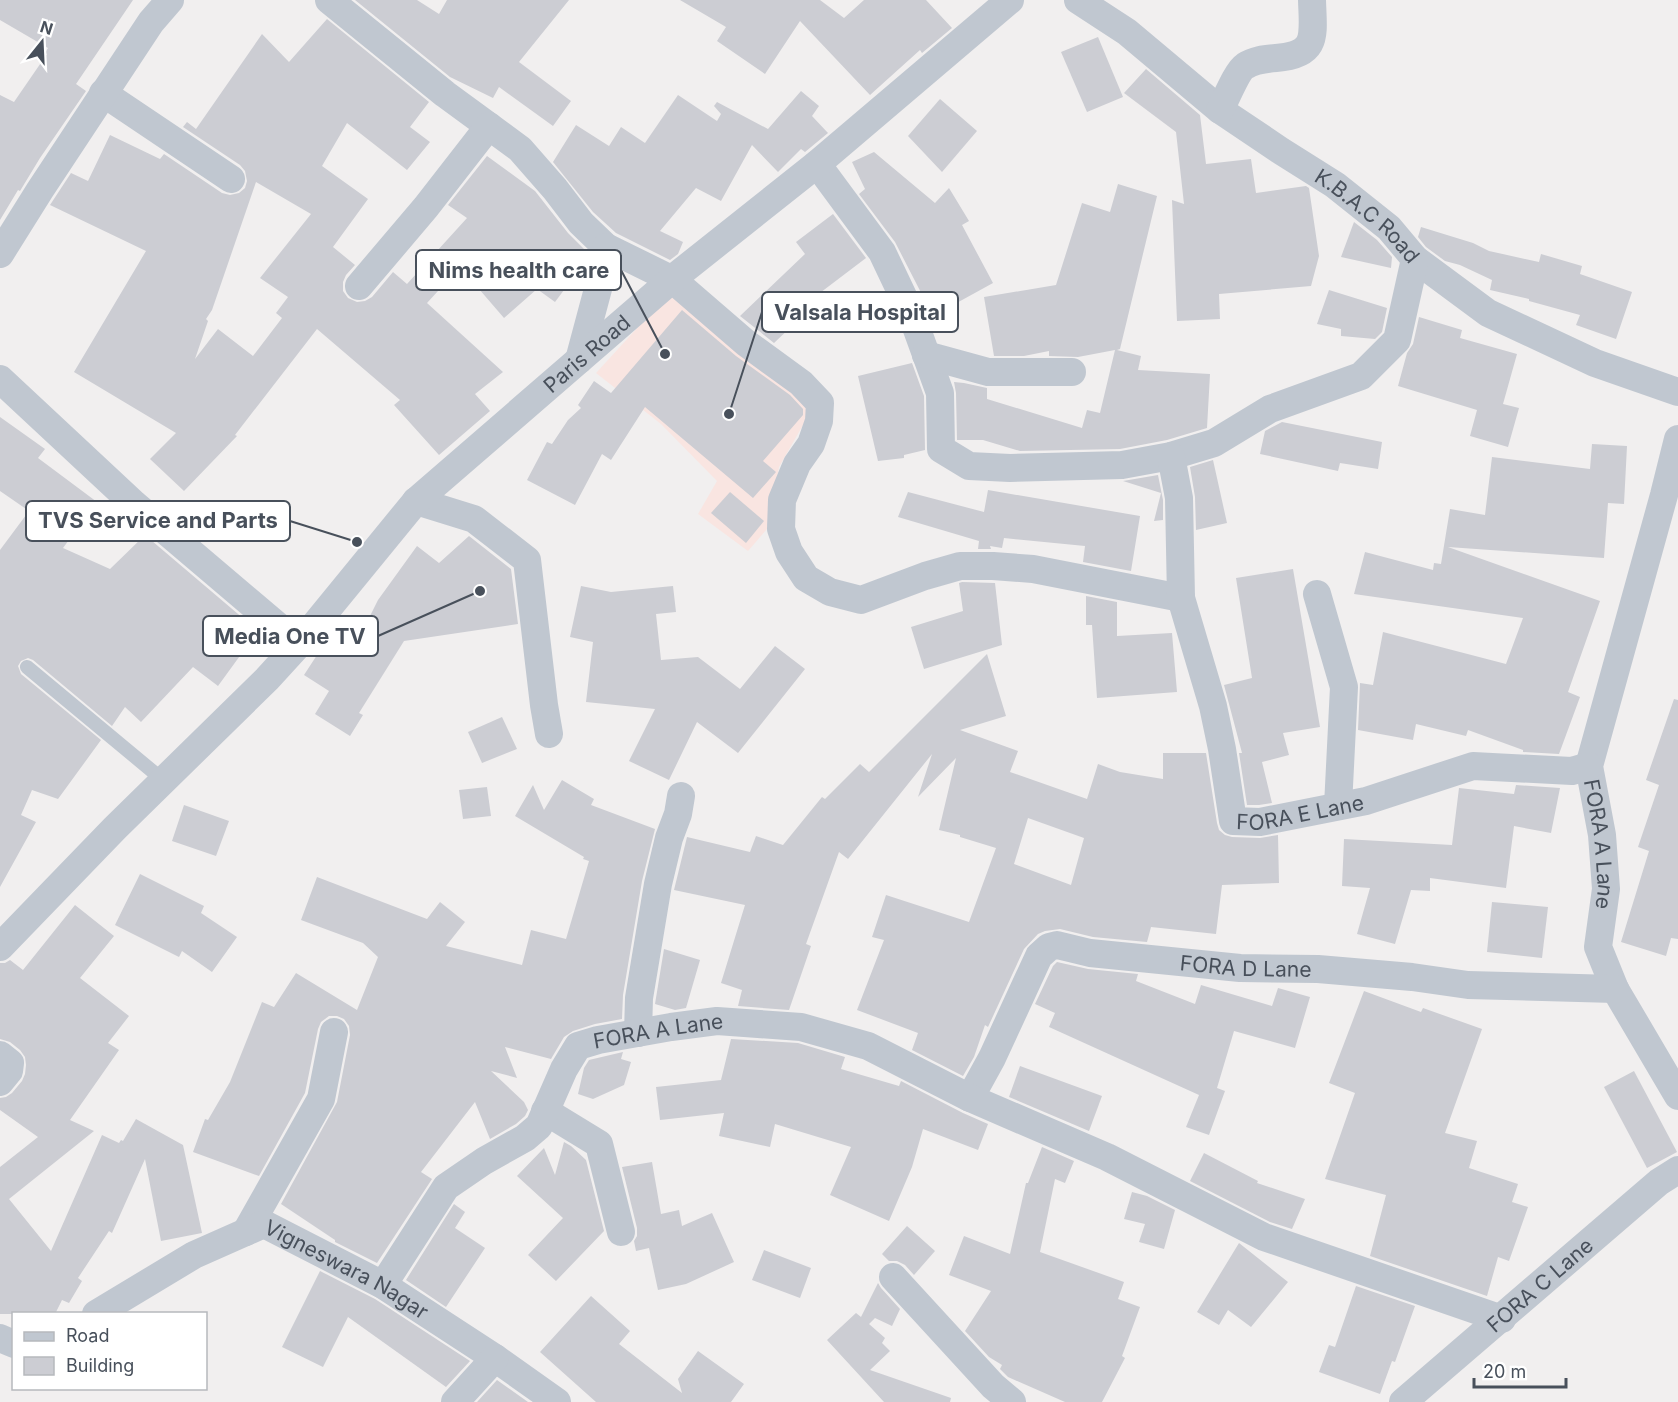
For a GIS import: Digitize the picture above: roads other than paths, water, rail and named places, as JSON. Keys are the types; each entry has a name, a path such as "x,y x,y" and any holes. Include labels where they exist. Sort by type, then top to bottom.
{"street":[{"path":"0,254 103,93 151,22 170,0"},
{"path":"329,0 445,94 520,149 581,223 606,247 673,280 746,343 801,383 820,403 819,421 811,444 797,464 782,500 781,529 789,552 806,578 830,592 861,600 924,576 960,566 993,566 1033,569 1181,598"},
{"name":"Paris Road","path":"0,947 267,679 299,644 416,501 676,276 817,164 1010,0"},
{"name":"K.B.A.C Road","path":"1078,0 1127,32 1220,110 1335,185 1389,228 1414,259 1488,312 1595,363 1678,392"},
{"path":"1220,110 1242,67 1259,59 1300,54 1309,45 1313,35 1312,0"},
{"path":"103,93 231,179"},
{"path":"359,286 426,207 489,126"},
{"path":"817,164 882,252 911,313 940,393 941,449 969,466 1010,468 1122,465 1171,456 1214,443 1270,409 1361,376 1397,340 1414,259"},
{"path":"579,360 602,274 606,247"},
{"path":"927,356 988,372 1072,372"},
{"path":"0,379 134,504 299,644"},
{"name":"FORA A Lane","path":"1678,439 1589,766 1602,835 1606,889 1598,947 1615,989 1678,1096"},
{"name":"FORA E Lane","path":"1171,456 1179,498 1181,598 1213,706 1233,821 1260,822 1366,801 1473,766 1572,771 1589,766"},
{"path":"416,501 474,519 527,560 549,734"},
{"path":"1317,594 1344,687 1338,806"},
{"path":"638,1033 639,998 658,884 681,796"},
{"name":"FORA D Lane","path":"970,1098 1039,956 1048,947 1057,945 1090,953 1240,968 1341,971 1413,977 1468,986 1615,989"},
{"name":"FORA A Lane","path":"383,1285 446,1187 484,1161 525,1138 539,1126 564,1069 578,1046 598,1040 717,1021 801,1027 868,1046 970,1098 1107,1157 1264,1237 1502,1319"},
{"path":"246,1232 321,1099 334,1032"},
{"path":"0,1055 10,1063 9,1071 0,1082"},
{"path":"545,1111 599,1144 621,1232"},
{"name":"FORA C Lane","path":"1403,1402 1659,1182 1678,1170"},
{"name":"Vigneswara Nagar","path":"99,1312 194,1255 264,1224 383,1285 495,1358 557,1402"},
{"path":"892,1277 993,1386 1011,1402"},
{"path":"455,1402 495,1358"}],"lane":[{"path":"27,667 164,780"}],"place":[{"name":"Nims health care","path":"665,354"},
{"name":"Valsala Hospital","path":"729,414"},
{"name":"TVS Service and Parts","path":"357,542"},
{"name":"Media One TV","path":"480,591"}]}
